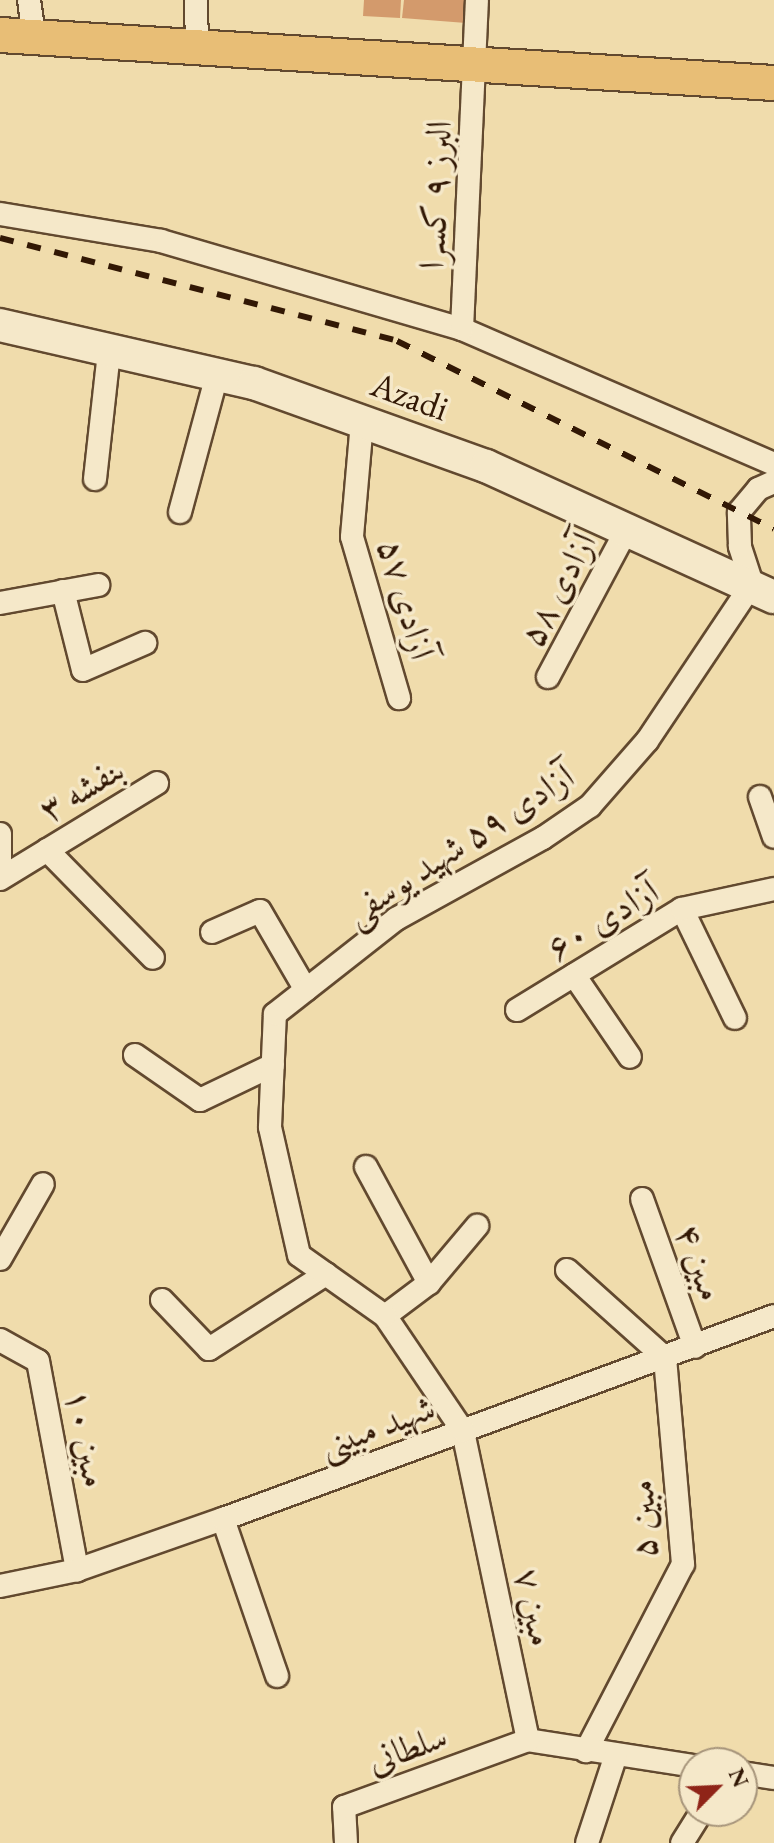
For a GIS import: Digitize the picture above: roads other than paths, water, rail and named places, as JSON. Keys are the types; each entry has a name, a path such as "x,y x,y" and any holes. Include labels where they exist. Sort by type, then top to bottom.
{"main road":[{"path":"0,35 774,83"},
{"name":"Azadi","path":"0,325 217,375 362,422 486,466 625,533 763,591"}],"street":[{"path":"29,0 34,37"},
{"path":"196,0 197,47"},
{"name":"البرز ۹ کسرا","path":"462,329 477,0"},
{"path":"0,214 161,241 462,329 774,464"},
{"path":"95,479 109,352"},
{"path":"180,512 217,375"},
{"name":"آزادی ۵۷","path":"362,422 352,537 399,698"},
{"path":"763,591 740,546 739,512 758,489 774,482"},
{"name":"آزادی ۵۸","path":"548,677 625,533"},
{"path":"0,603 98,585"},
{"path":"63,591 83,670 145,643"},
{"name":"آزادی ۵۹ شهید یوسفی","path":"385,1316 299,1255 270,1127 275,1014 396,919 543,838 590,806 647,741 763,591"},
{"name":"بنفشه ۳","path":"0,879 157,783"},
{"path":"760,797 774,837"},
{"path":"0,834 0,864"},
{"path":"47,850 153,958"},
{"name":"آزادی ۶۰","path":"517,1010 682,909 774,889"},
{"path":"682,909 735,1018"},
{"path":"212,932 260,911 306,990"},
{"path":"574,975 630,1057"},
{"path":"135,1055 200,1100 273,1065"},
{"path":"366,1167 429,1283"},
{"path":"0,1259 43,1184"},
{"name":"مبین ۴","path":"642,1199 695,1347"},
{"path":"463,1431 385,1316 429,1283 477,1226"},
{"path":"567,1270 665,1358"},
{"path":"162,1300 209,1349 326,1274"},
{"name":"شهید مبینی","path":"0,1586 77,1570 774,1316"},
{"name":"مبین ۱۰","path":"0,1340 38,1361 77,1570"},
{"name":"مبین ۵","path":"586,1751 683,1564 665,1358"},
{"name":"مبین ۷","path":"463,1431 528,1740"},
{"path":"223,1519 277,1676"},
{"path":"528,1740 678,1764"},
{"name":"سلطانی","path":"346,1843 344,1807 528,1740"},
{"path":"587,1843 616,1755"}],"railway":[{"path":"0,238 397,341 774,529"}]}
